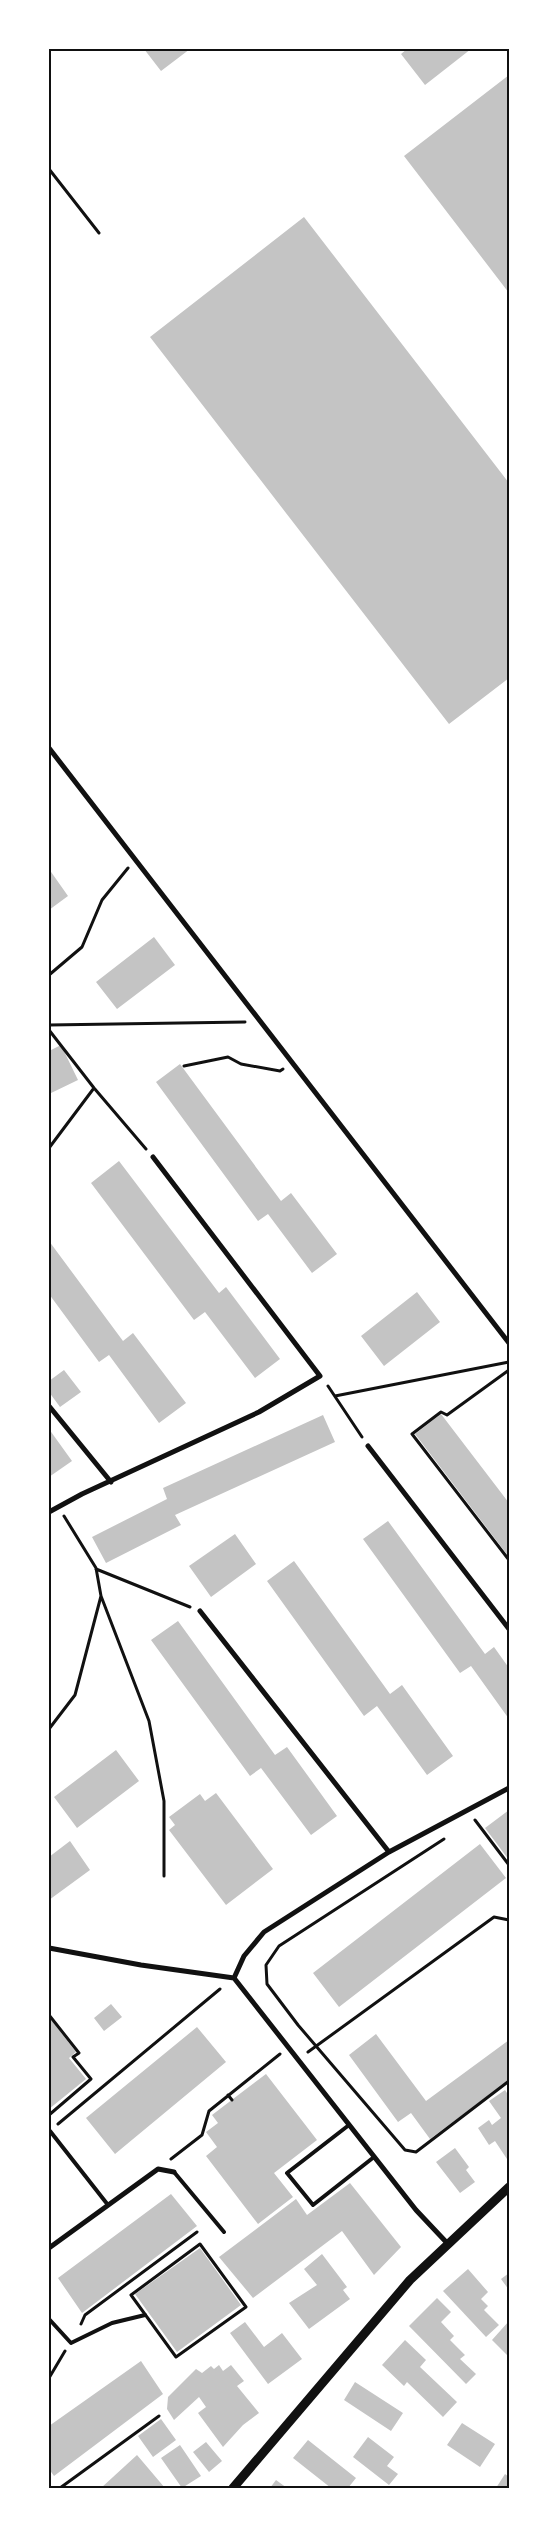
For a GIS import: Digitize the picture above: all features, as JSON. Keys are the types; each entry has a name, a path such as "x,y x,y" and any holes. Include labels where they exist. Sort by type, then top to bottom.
{"street":[{"path":"49,748 509,1343"},
{"path":"49,1512 58,1506 259,1412 320,1376 153,1157"},
{"path":"49,1406 111,1482"},
{"path":"368,1446 509,1629"},
{"path":"200,1611 390,1852"},
{"path":"234,1978 244,1956 264,1932 390,1852 509,1788"},
{"path":"49,1948 141,1965 234,1978 416,2210 448,2244"},
{"path":"49,2248 158,2169 174,2172"},
{"path":"233,2488 410,2280 509,2187"}],"lane":[{"path":"349,2125 287,2174 312,2205 374,2157"},
{"path":"50,2131 108,2205"},
{"path":"174,2172 224,2232"},
{"path":"49,2319 71,2343 112,2322 145,2315"}],"path":[{"path":"49,169 99,233"},
{"path":"49,975 82,946 102,900 135,860"},
{"path":"49,1025 261,1022"},
{"path":"49,1030 94,1088 153,1157"},
{"path":"184,1066 228,1057 241,1064 280,1071 292,1062"},
{"path":"49,1148 94,1088"},
{"path":"336,1396 509,1362"},
{"path":"509,1370 447,1415 441,1412 412,1434 509,1560"},
{"path":"320,1376 336,1396 368,1446"},
{"path":"58,1506 96,1568 100,1596 149,1721 164,1802 164,1876"},
{"path":"96,1568 200,1611"},
{"path":"49,1729 75,1696 100,1596"},
{"path":"474,1819 509,1865"},
{"path":"449,1836 279,1946 266,1965 267,1984 316,2046 405,2150 416,2152 509,2081"},
{"path":"297,2060 494,1917 509,1920"},
{"path":"50,2131 234,1978"},
{"path":"49,2015 79,2053 74,2057 91,2079 49,2115"},
{"path":"158,2169 202,2135 208,2111 288,2048"},
{"path":"228,2095 232,2100"},
{"path":"49,2378 86,2315 197,2232"},
{"path":"200,2244 246,2307 176,2357 145,2315 131,2295 200,2244"},
{"path":"60,2488 160,2416"}],"building":[{"path":"144,49 190,49 161,71"},
{"path":"407,49 471,49 425,85 401,54"},
{"path":"509,75 509,293 404,156"},
{"path":"304,217 509,483 509,678 449,724 150,337"},
{"path":"49,869 68,896 49,910"},
{"path":"154,937 175,965 117,1009 96,982"},
{"path":"61,1045 78,1080 49,1094 49,1051"},
{"path":"180,1064 281,1201 291,1193 337,1254 312,1273 268,1214 258,1221 156,1082"},
{"path":"119,1161 219,1293 226,1287 280,1359 255,1378 205,1312 194,1320 91,1183"},
{"path":"49,1241 123,1341 133,1333 186,1403 159,1423 109,1355 99,1362 49,1294"},
{"path":"417,1292 440,1322 384,1366 361,1336"},
{"path":"64,1370 81,1392 60,1407 49,1392 49,1381"},
{"path":"441,1414 509,1503 509,1557 415,1434"},
{"path":"323,1415 335,1442 175,1515 181,1525 106,1563 92,1537 167,1499 163,1488"},
{"path":"49,1429 72,1461 49,1477"},
{"path":"388,1521 485,1654 494,1647 509,1668 509,1719 471,1666 460,1673 363,1539"},
{"path":"235,1534 256,1564 211,1597 189,1566"},
{"path":"294,1561 390,1694 402,1685 453,1756 427,1775 377,1706 364,1716 267,1581"},
{"path":"178,1621 275,1755 287,1747 337,1816 311,1835 261,1768 250,1776 151,1640"},
{"path":"116,1750 139,1781 77,1828 54,1797"},
{"path":"216,1793 273,1869 226,1905 169,1830 175,1825 169,1817 200,1794 205,1801"},
{"path":"509,1810 509,1860 485,1828"},
{"path":"70,1841 90,1870 49,1900 49,1857"},
{"path":"480,1844 506,1878 339,2007 313,1973"},
{"path":"111,2004 122,2017 104,2031 94,2018"},
{"path":"49,2017 76,2052 69,2058 86,2079 49,2109"},
{"path":"197,2027 226,2062 115,2154 86,2118"},
{"path":"376,2034 426,2101 509,2040 509,2080 430,2139 411,2113 398,2122 349,2055"},
{"path":"266,2074 317,2140 274,2173 293,2197 258,2224 206,2156 217,2147 206,2132 218,2123 212,2115"},
{"path":"505,2090 509,2096 509,2162 495,2141 489,2145 478,2128 489,2120 492,2125 501,2118 489,2101"},
{"path":"455,2148 469,2167 466,2170 475,2182 460,2193 436,2162"},
{"path":"350,2183 401,2247 374,2275 342,2231 253,2298 219,2257 296,2199 307,2215"},
{"path":"171,2194 197,2226 82,2313 58,2278"},
{"path":"200,2248 241,2305 177,2352 135,2294"},
{"path":"322,2254 347,2287 343,2290 350,2299 309,2329 289,2303 317,2285 304,2269"},
{"path":"468,2269 488,2292 481,2299 488,2306 484,2310 499,2325 486,2337 443,2291"},
{"path":"509,2273 509,2290 501,2279"},
{"path":"437,2298 451,2312 441,2322 454,2336 450,2340 465,2355 460,2359 476,2374 466,2384 409,2326"},
{"path":"509,2321 509,2357 492,2340"},
{"path":"245,2322 264,2347 282,2333 302,2359 268,2384 230,2333"},
{"path":"405,2340 426,2360 420,2367 457,2402 443,2417 407,2382 404,2386 382,2365"},
{"path":"141,2361 163,2394 54,2476 49,2469 49,2426"},
{"path":"219,2365 223,2371 231,2365 244,2381 237,2386 259,2413 243,2425 223,2447 198,2413 206,2407 199,2397 174,2420 167,2409 168,2397 196,2369 202,2373 211,2366 214,2369"},
{"path":"355,2382 403,2413 391,2431 344,2400"},
{"path":"161,2419 176,2440 153,2457 138,2436"},
{"path":"462,2423 495,2444 480,2467 447,2445"},
{"path":"368,2437 394,2457 387,2466 398,2474 389,2485 353,2457"},
{"path":"308,2440 356,2478 348,2488 331,2488 293,2458"},
{"path":"206,2442 222,2461 209,2472 193,2452"},
{"path":"180,2445 201,2476 182,2488 161,2458"},
{"path":"137,2455 165,2488 101,2488"},
{"path":"505,2474 509,2477 509,2488 496,2488"},
{"path":"276,2480 287,2488 270,2488"}]}
